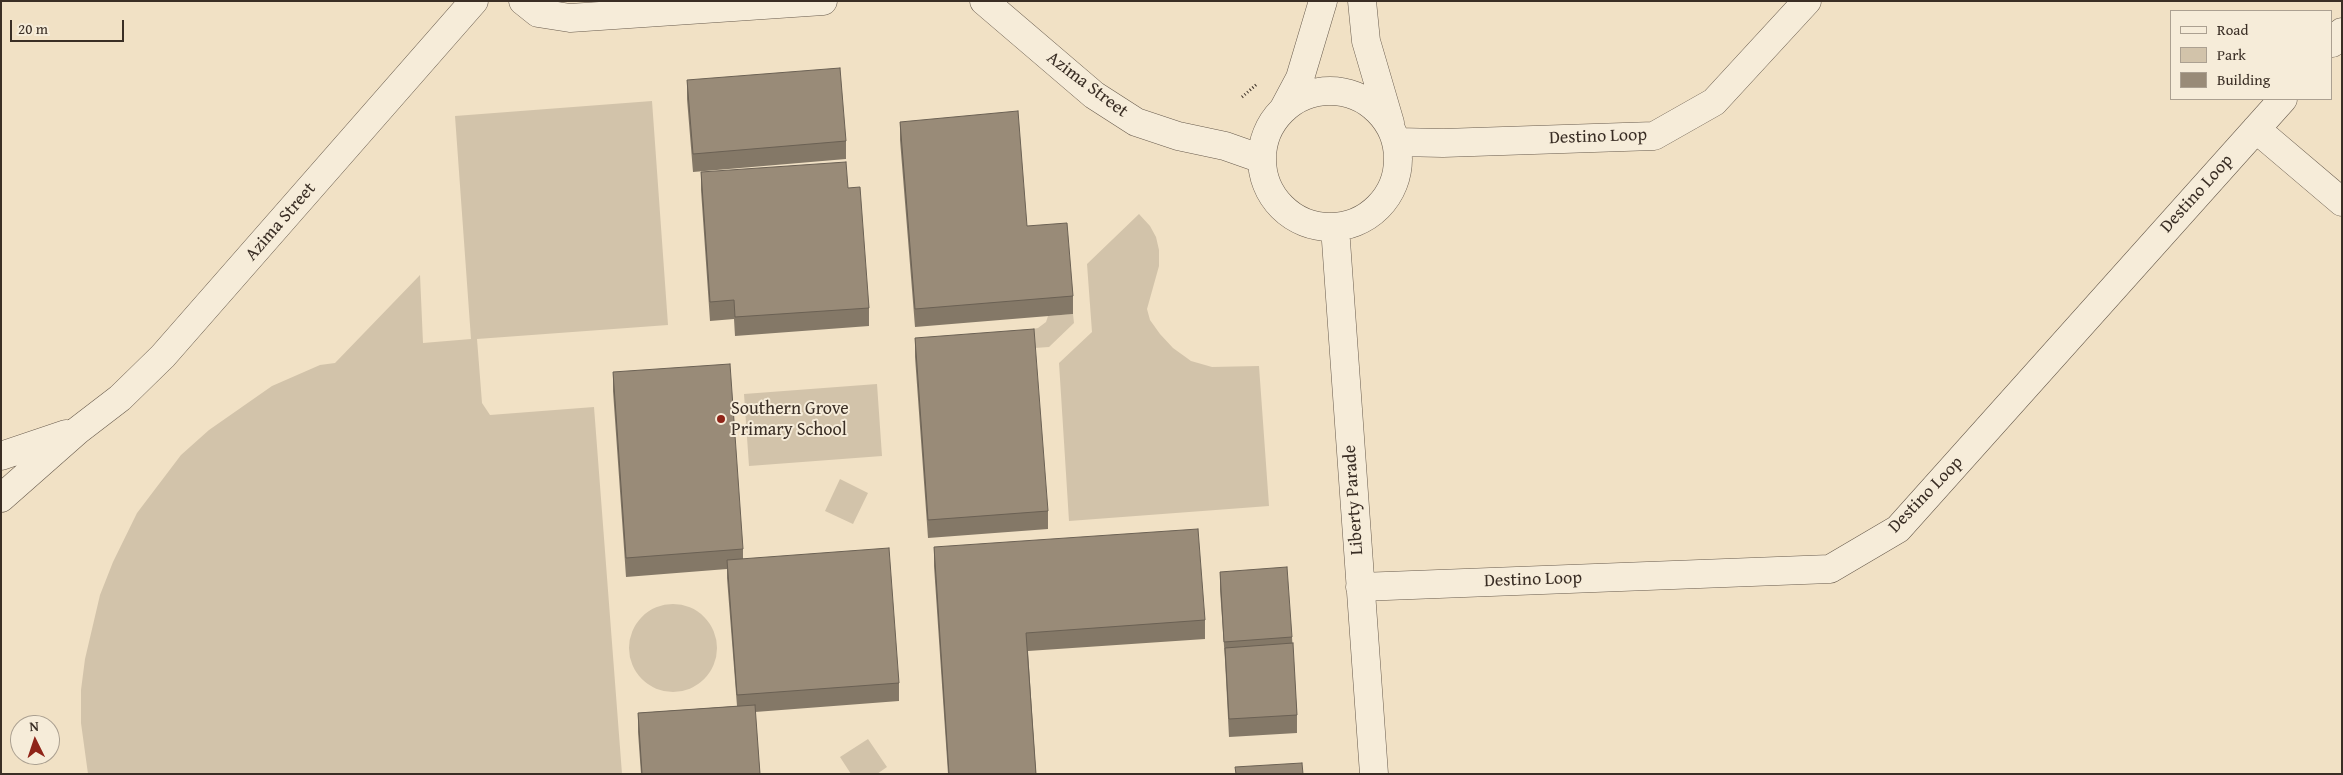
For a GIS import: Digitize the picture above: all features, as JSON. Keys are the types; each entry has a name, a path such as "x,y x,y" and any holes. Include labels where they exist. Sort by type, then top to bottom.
{"street":[{"name":"Azima Street","path":"1,498 77,431 120,398 163,356 474,1"},
{"path":"523,1 538,13 570,18 823,1"},
{"name":"Azima Street","path":"984,1 1094,95 1136,122 1178,136 1226,146 1262,159"},
{"path":"1323,1 1300,78 1284,108 1272,122 1264,140 1262,159 1265,181 1276,200 1292,216 1312,225 1335,227 1354,223 1372,213 1386,199 1399,162 1394,134 1366,41 1362,1"},
{"name":"Destino Loop","path":"1394,134 1443,143 1654,136 1714,102 1807,1"},
{"path":"2333,42 2342,32"},
{"path":"1284,108 1300,97 1318,91 1336,91 1352,94 1368,102 1381,113 1394,134"},
{"name":"Destino Loop","path":"1360,587 1830,569 1898,529 2282,100"},
{"path":"2256,129 2342,202"},
{"name":"Liberty Parade","path":"1335,227 1374,774"},
{"path":"1,456 77,431"}],"green space":[{"path":"652,101 668,325 477,339 482,403 490,415 594,407 622,774 88,774 81,723 81,690 85,659 100,595 113,562 137,513 181,455 209,430 272,386 320,365 335,363 420,275 423,343 471,339 455,116"},
{"path":"1139,214 1150,226 1156,237 1159,250 1159,266 1147,309 1150,320 1160,334 1173,348 1191,361 1212,367 1259,366 1269,506 1069,521 1059,363 1092,332 1087,264"},
{"path":"1073,314 1074,323 1049,347 990,351 1008,334 1038,328 1046,322 1048,316"},
{"path":"877,384 882,456 749,466 744,394"},
{"path":"840,479 868,493 853,524 825,511"},
{"path":"673,604 690,607 698,611 710,623 714,631 717,648 714,665 710,673 698,685 690,689 673,692 656,689 648,685 636,673 632,665 629,648 632,631 636,623 648,611 656,607"},
{"path":"868,739 887,767 877,774 851,774 840,757"}],"building":[{"path":"840,68 846,141 693,154 687,80"},
{"path":"1018,111 1027,226 1067,223 1073,296 915,309 900,122"},
{"path":"846,162 848,188 860,187 869,308 735,317 734,300 710,302 701,172"},
{"path":"1034,329 1048,511 928,520 915,338"},
{"path":"730,364 743,549 626,558 613,372"},
{"path":"1198,529 1205,620 1026,633 1036,774 949,774 934,547"},
{"path":"889,548 899,683 737,695 727,560"},
{"path":"1287,567 1292,637 1224,642 1220,572"},
{"path":"1293,643 1297,715 1229,719 1225,648"},
{"path":"755,705 760,774 642,774 638,713"},
{"path":"1302,763 1303,774 1236,774 1235,767"}],"place":[{"name":"Southern Grove Primary School","path":"721,419"}]}
